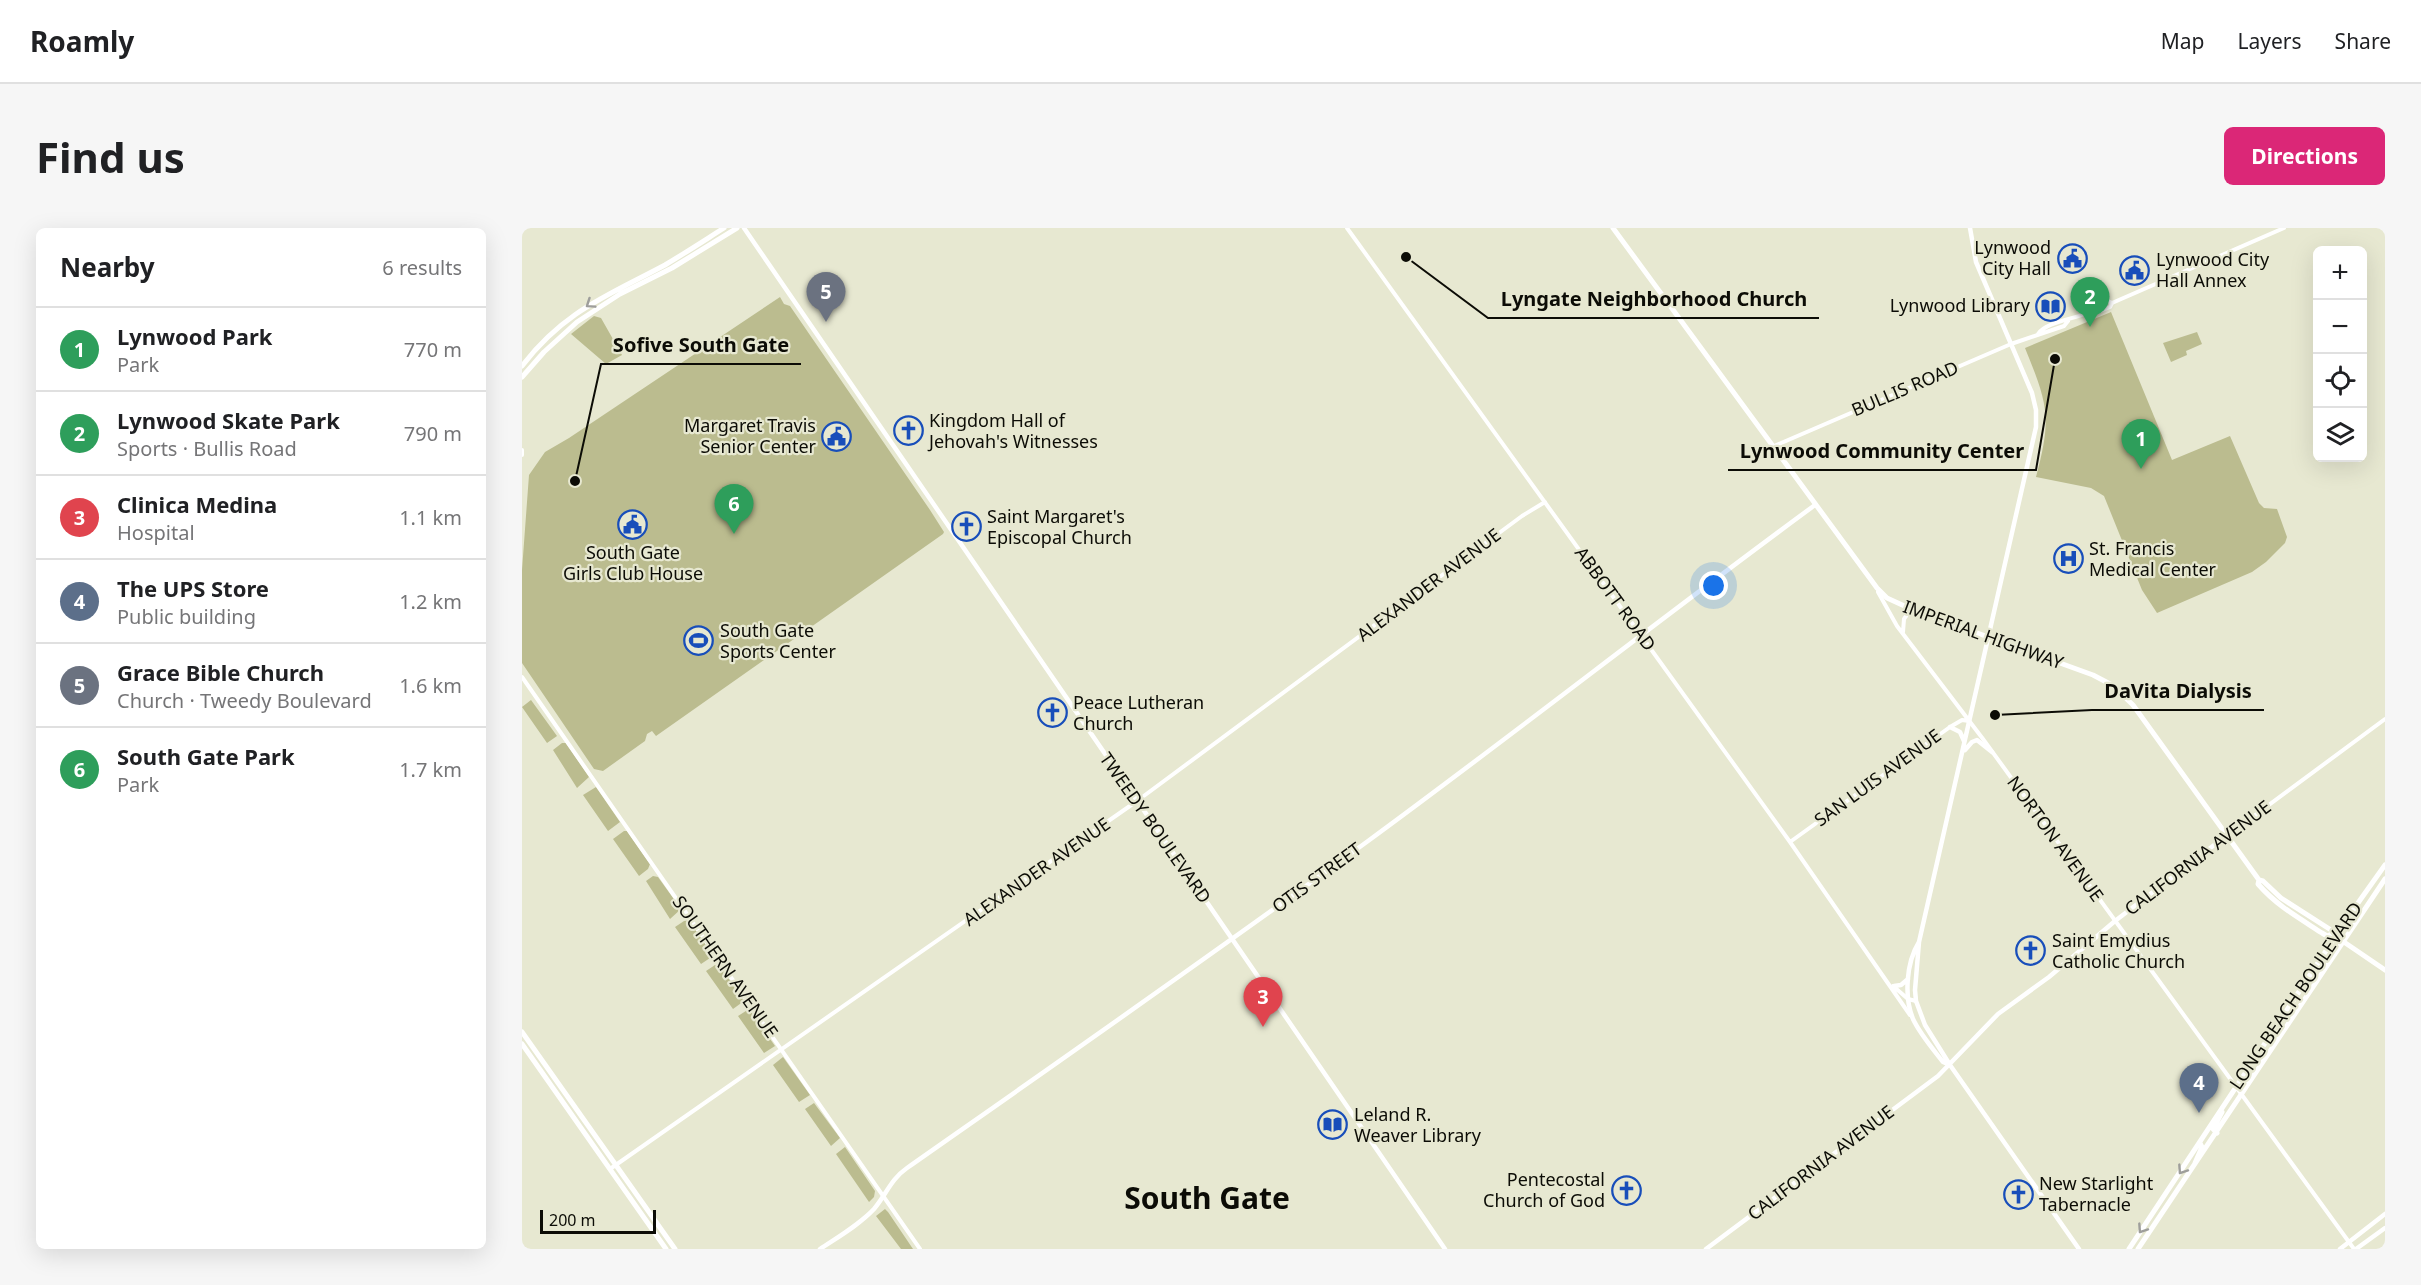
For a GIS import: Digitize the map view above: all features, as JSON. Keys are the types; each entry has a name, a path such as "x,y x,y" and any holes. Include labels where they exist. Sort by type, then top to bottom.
{"main road":[{"path":"522,366 549,335 586,306 676,258 724,228"},
{"path":"522,377 554,342 585,316 620,294 672,268 737,228"},
{"name":"TWEEDY BOULEVARD","path":"744,228 1445,1249"},
{"name":"IMPERIAL HIGHWAY","path":"1613,228 1877,588 1894,602 2093,675 2119,691 2133,705 2259,880 2258,884 2281,907 2327,936 2333,935 2385,970"},
{"path":"1970,228 1976,262 2032,393 2036,410 2036,427 1919,942 1916,1001 1925,1025 1950,1065 2079,1249"},
{"name":"OTIS STREET","path":"820,1249 866,1217 895,1178 907,1168 1370,840 1640,634 1815,505"},
{"path":"1950,727 1960,732 1964,743"},
{"path":"1962,754 1975,740 1984,743 1992,752"},
{"name":"CALIFORNIA AVENUE","path":"1706,1249 1950,1065 1998,1014 2061,968 2115,921 2226,836"},
{"name":"LONG BEACH BOULEVARD","path":"2129,1249 2333,935 2385,865"},
{"name":"LONG BEACH BOULEVARD","path":"2138,1249 2385,879"},
{"path":"1919,942 1914,950 1908,979 1908,999 1914,1020 1943,1062 1950,1065"},
{"path":"1894,986 1908,979"},
{"path":"522,1032 675,1249"},
{"path":"522,1044 666,1249"},
{"path":"2217,1133 2213,1129 2222,1114 2221,1109"},
{"path":"2196,1164 2195,1158 2202,1146 2200,1143"},
{"path":"2340,1249 2385,1214"},
{"path":"2355,1249 2385,1228"}],"street":[{"name":"ABBOTT ROAD","path":"1347,228 1790,842 1914,1020"},
{"name":"BULLIS ROAD","path":"1772,447 2011,344 2038,334 2043,335 2064,326 2067,321 2110,307 2112,303 2284,228"},
{"path":"522,450 522,455"},
{"name":"ALEXANDER AVENUE","path":"610,1169 1137,801 1522,516 1545,502"},
{"name":"NORTON AVENUE","path":"1877,588 1886,609 2355,1249"},
{"path":"1904,632 1904,619 1911,609"},
{"name":"SOUTHERN AVENUE","path":"522,675 920,1249"},
{"name":"CALIFORNIA AVENUE","path":"2226,836 2385,719"},
{"name":"SAN LUIS AVENUE","path":"1790,842 1950,727 1962,720 1970,721"},
{"name":"ABBOTT ROAD","path":"1881,971 1908,999 1916,1001"}],"green space":[{"path":"780,297 784,304 790,306 944,532 656,736 652,731 647,734 645,741 603,771 594,769 522,663 522,570 529,475 545,452"},
{"path":"2111,312 2172,460 2230,436 2259,503 2264,508 2277,509 2287,537 2285,543 2266,562 2252,572 2157,613 2142,590 2104,496 2091,488 2036,477 2044,440 2045,411 2039,384 2025,348"},
{"path":"594,316 601,318 622,355 606,364 571,334"},
{"path":"2197,332 2202,344 2186,351 2187,355 2171,362 2163,343"},
{"path":"531,700 557,736 547,743 522,707"},
{"path":"562,743 566,743 589,777 577,788 553,750"},
{"path":"596,787 620,822 608,831 583,795"},
{"path":"627,831 650,864 648,869 639,876 613,839"},
{"path":"653,876 658,877 681,909 670,919 646,881"},
{"path":"689,920 712,954 701,964 675,927"},
{"path":"715,965 720,966 744,1001 733,1009 706,971"},
{"path":"749,1009 775,1046 764,1053 738,1016"},
{"path":"783,1057 810,1095 799,1102 773,1065"},
{"path":"814,1103 840,1138 831,1146 805,1109"},
{"path":"845,1147 875,1191 874,1197 869,1202 836,1154"},
{"path":"885,1209 913,1249 901,1249 876,1216"}],"place":[{"name":"Lyngate Neighborhood Church","path":"1406,257"},
{"name":"Lynwood City Hall","path":"2072,258"},
{"name":"Lynwood City Hall Annex","path":"2135,270"},
{"name":"Lynwood Library","path":"2051,306"},
{"name":"Grace Bible Church","path":"826,322"},
{"name":"Lynwood Skate Park","path":"2090,327"},
{"name":"Lynwood Community Center","path":"2055,359"},
{"name":"Kingdom Hall of Jehovah's Witnesses","path":"908,431"},
{"name":"Margaret Travis Senior Center","path":"837,436"},
{"name":"Lynwood Park","path":"2141,469"},
{"name":"Sofive South Gate","path":"575,481"},
{"name":"South Gate Girls Club House","path":"633,524"},
{"name":"Saint Margaret's Episcopal Church","path":"966,527"},
{"name":"South Gate Park","path":"734,534"},
{"name":"St. Francis Medical Center","path":"2068,559"},
{"name":"South Gate Sports Center","path":"699,641"},
{"name":"Peace Lutheran Church","path":"1052,713"},
{"name":"DaVita Dialysis","path":"1995,715"},
{"name":"Saint Emydius Catholic Church","path":"2031,951"},
{"name":"Clinica Medina","path":"1263,1027"},
{"name":"The UPS Store","path":"2199,1113"},
{"name":"Leland R. Weaver Library","path":"1333,1125"},
{"name":"Pentecostal Church of God","path":"1626,1190"},
{"name":"New Starlight Tabernacle","path":"2018,1194"}],"district":[{"name":"South Gate","path":"1207,1199"}]}
